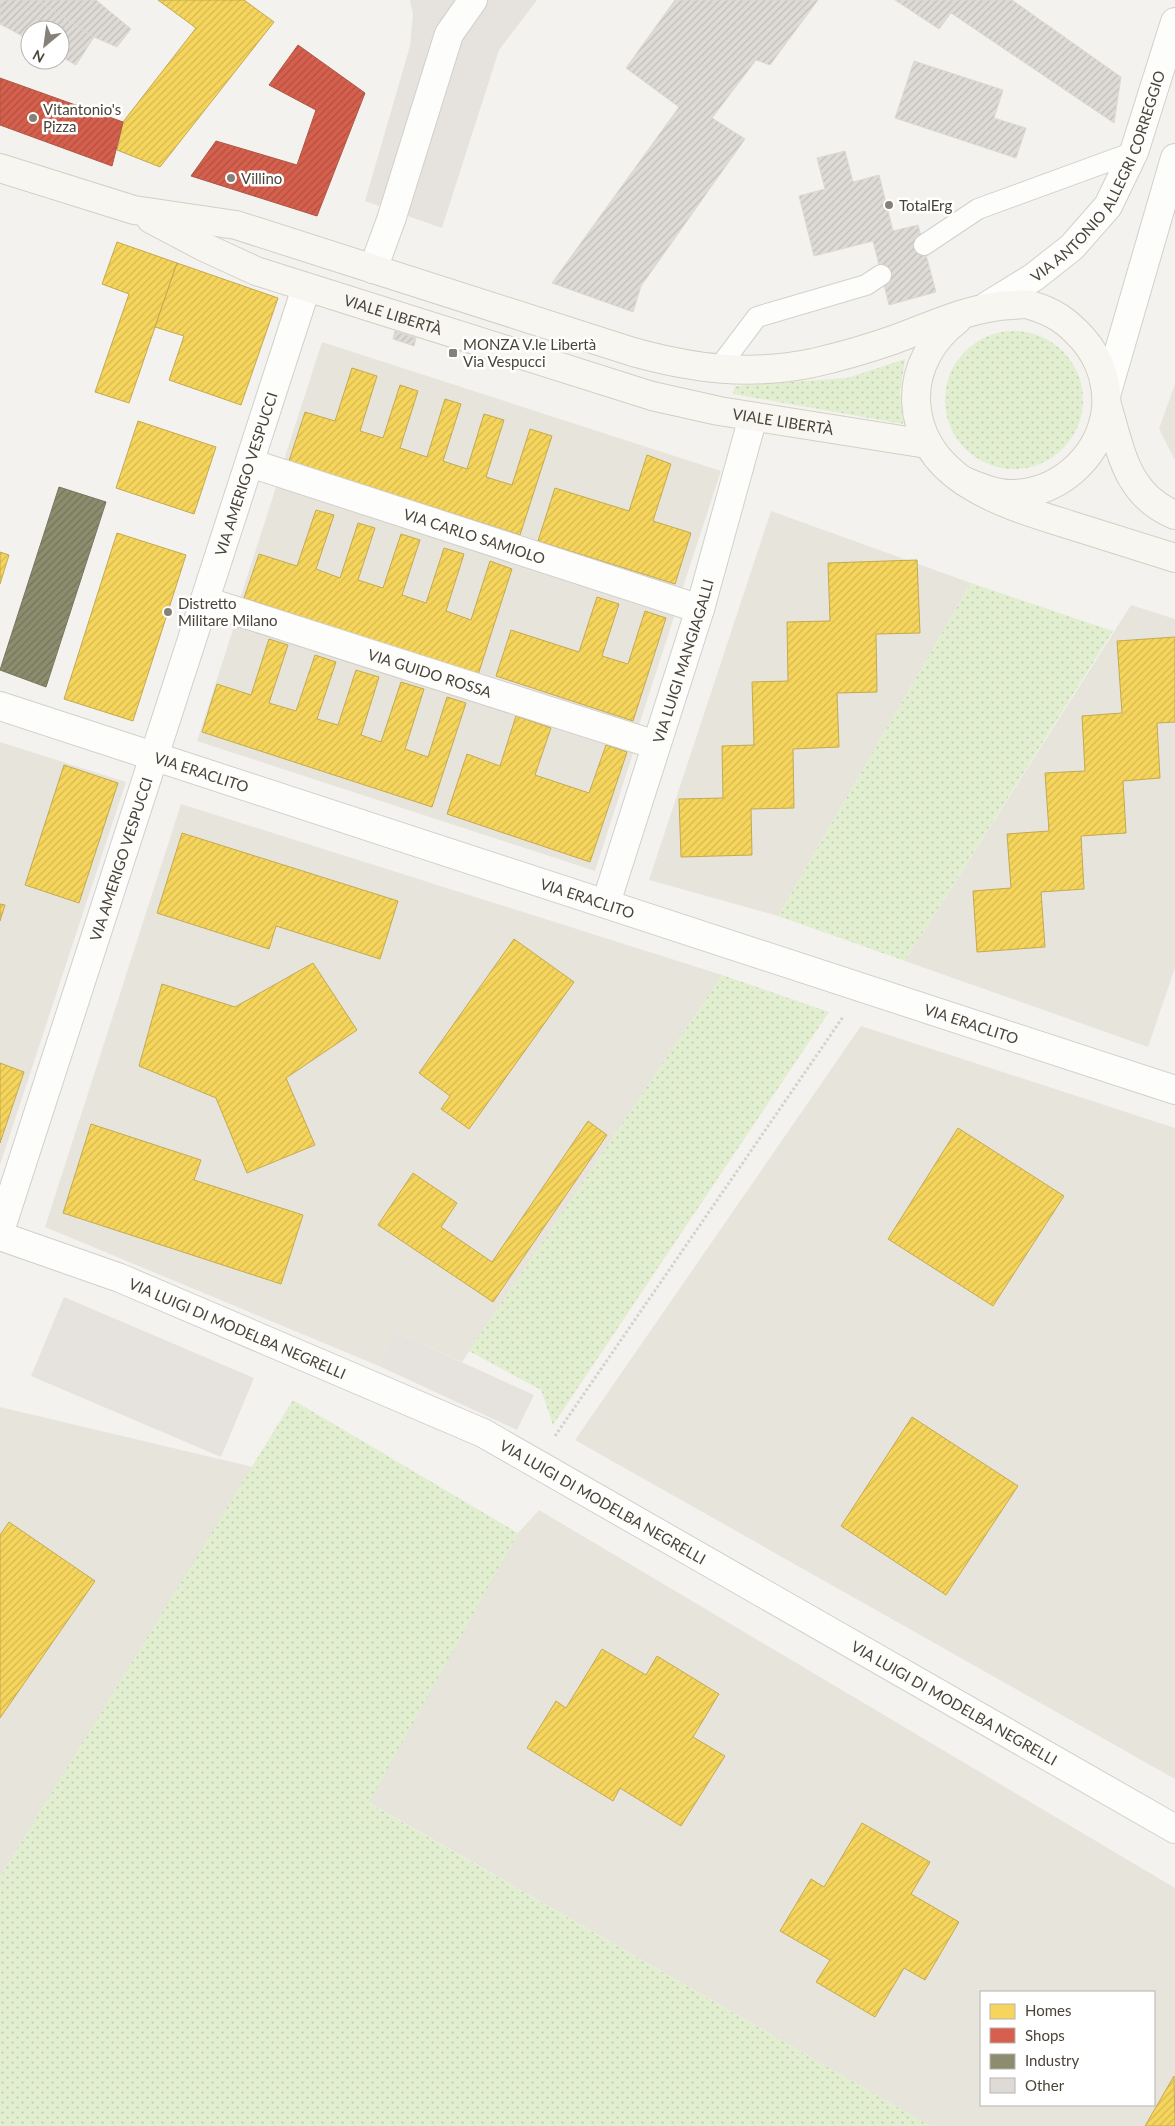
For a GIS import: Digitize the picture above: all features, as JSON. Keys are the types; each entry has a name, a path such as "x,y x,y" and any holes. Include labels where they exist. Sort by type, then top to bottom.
{"main road":[{"name":"VIALE LIBERTÀ","path":"0,168 134,210 236,225 633,352 689,366 717,370 761,370 813,363 892,340 981,308 1029,304 1067,320 1095,352 1129,475 1150,501 1175,516"},
{"name":"VIALE LIBERTÀ","path":"134,210 204,248 256,270 306,288 628,389 753,417 927,444"},
{"name":"VIALE LIBERTÀ","path":"981,308 957,320 940,334 928,351 919,371 916,410 927,444 950,471 964,481 1011,505 1175,558"},
{"name":"VIALE LIBERTÀ","path":"964,481 987,490 1011,494 1035,491 1057,482 1077,468 1092,449 1102,427 1107,397"}],"street":[{"path":"373,269 391,220 449,34 473,0"},
{"name":"VIA ANTONIO ALLEGRI CORREGGIO","path":"981,308 1034,277 1072,247 1092,227 1108,206 1134,152 1175,22"},
{"path":"1107,397 1175,158"},
{"name":"VIA AMERIGO VESPUCCI","path":"0,1231 306,288"},
{"name":"VIA LUIGI MANGIAGALLI","path":"606,903 700,609 753,417"},
{"name":"VIA CARLO SAMIOLO","path":"250,463 700,609"},
{"name":"VIA GUIDO ROSSA","path":"205,601 656,745"},
{"name":"VIA ERACLITO","path":"0,706 155,755 1175,1090"},
{"name":"VIA LUIGI DI MODELBA NEGRELLI","path":"0,1236 120,1278 483,1433 1175,1829"}],"lane":[{"path":"924,245 978,209 1134,152"},
{"path":"717,370 756,317 866,285 881,275"}],"path":[{"path":"536,1463 864,988"}],"shaded area":[{"path":"410,0 537,0 499,50 442,228 365,201 410,46 413,14"},
{"path":"322,342 721,471 681,593 283,463"},
{"path":"1175,384 1175,460 1159,429"},
{"path":"278,481 676,611 637,731 239,602"},
{"path":"771,511 971,583 778,916 649,880"},
{"path":"1131,605 1175,619 1175,968 1148,1047 905,961"},
{"path":"236,620 634,750 595,871 197,741"},
{"path":"0,742 126,782 0,1165"},
{"path":"181,804 722,975 462,1362 395,1332 379,1366 45,1227"},
{"path":"861,1026 1175,1128 1175,1779 575,1440"},
{"path":"64,1297 254,1378 221,1457 31,1376"},
{"path":"395,1332 534,1395 517,1430 379,1366"},
{"path":"0,1407 253,1467 0,1877"},
{"path":"539,1510 1175,1888 1175,2126 930,2126 368,1802 518,1533"}],"green space":[{"path":"1014,331 1040,337 1063,351 1077,374 1083,400 1077,426 1063,449 1040,463 1014,469 988,463 965,449 951,426 945,400 951,374 965,351 988,337"},
{"path":"905,359 900,392 903,424 733,394 735,386 847,378"},
{"path":"971,583 1113,631 905,961 778,916"},
{"path":"722,975 829,1012 553,1425 541,1390 469,1351"},
{"path":"293,1400 518,1533 369,1803 930,2126 0,2126 0,1877"}],"building: Homes":[{"path":"158,0 244,0 274,22 160,167 117,150 123,122 196,28"},
{"path":"117,242 177,263 129,403 95,392 129,294 102,284"},
{"path":"177,263 278,298 241,405 169,380 184,336 155,327"},
{"path":"352,368 377,376 360,431 383,438 400,385 418,391 400,448 427,457 445,399 461,404 443,461 467,469 484,414 504,420 486,477 512,485 530,429 552,436 520,535 289,461 305,412 335,421"},
{"path":"138,421 216,447 194,514 116,488"},
{"path":"647,455 671,464 653,521 691,533 675,584 538,541 555,488 629,511"},
{"path":"316,510 334,515 316,569 340,578 358,523 375,528 358,580 383,588 401,534 420,540 402,595 426,603 444,548 464,554 446,611 471,620 490,561 512,569 478,675 244,598 259,554 297,566"},
{"path":"117,533 186,555 133,721 64,699"},
{"path":"0,552 9,555 0,584"},
{"path":"917,560 920,633 876,634 877,692 837,693 839,747 793,749 794,808 751,809 752,855 681,857 679,799 723,798 722,746 754,745 752,682 788,681 787,622 830,621 828,563"},
{"path":"597,597 619,604 602,656 628,664 645,611 666,618 633,721 496,676 511,630 579,652"},
{"path":"1175,637 1175,722 1157,723 1160,778 1123,781 1126,833 1081,836 1084,889 1041,892 1045,947 977,952 973,891 1011,888 1007,834 1049,831 1045,773 1085,771 1082,716 1122,713 1117,641"},
{"path":"269,639 288,645 269,703 296,711 315,655 336,662 317,719 338,725 356,670 379,677 361,735 381,742 401,682 424,689 405,749 428,757 447,697 466,703 432,807 202,732 217,684 251,695"},
{"path":"516,716 551,728 535,775 589,793 606,745 627,752 590,862 447,814 467,754 500,766"},
{"path":"64,765 118,783 79,903 25,885"},
{"path":"182,833 398,901 380,959 276,926 269,949 157,913"},
{"path":"0,904 5,905 0,921"},
{"path":"514,939 574,982 469,1129 441,1109 450,1096 419,1073"},
{"path":"313,963 357,1030 286,1078 315,1145 247,1173 216,1098 139,1066 162,984 235,1007"},
{"path":"0,1063 24,1072 0,1143"},
{"path":"588,1121 607,1135 493,1302 378,1225 413,1173 457,1203 441,1227 492,1262"},
{"path":"91,1124 201,1160 194,1180 303,1215 281,1284 63,1213"},
{"path":"958,1128 1064,1196 993,1306 888,1239"},
{"path":"912,1417 1018,1486 946,1595 841,1526"},
{"path":"9,1522 95,1581 0,1718 0,1535"},
{"path":"602,1649 646,1675 657,1656 719,1694 693,1737 725,1756 681,1826 620,1788 613,1801 527,1748 556,1701 566,1708"},
{"path":"862,1823 930,1862 911,1894 959,1922 925,1980 904,1968 875,2017 816,1982 830,1960 780,1931 811,1879 824,1887"},
{"path":"1174,2076 1175,2126 1145,2126"}],"building: Shops":[{"path":"298,45 365,93 317,216 191,176 216,141 297,165 316,110 269,85"},
{"path":"0,78 123,122 112,166 0,125"}],"building: Industry":[{"path":"59,487 106,502 46,687 0,670"}],"building: Other":[{"path":"0,0 37,0 68,20 20,20 20,35 0,24"},
{"path":"37,0 96,0 131,29 117,47 94,37"},
{"path":"675,0 818,0 770,65 756,60 712,118 745,139 641,286 633,312 552,283 679,107 626,68"},
{"path":"895,0 1012,0 1121,77 1114,123 951,13 939,29"},
{"path":"70,21 94,37 76,65 70,62"},
{"path":"914,61 1003,90 994,118 1026,128 1016,158 895,118"},
{"path":"845,151 853,182 879,175 893,231 918,225 936,292 889,305 873,241 814,256 799,196 825,189 817,158"},
{"path":"395,331 416,338 414,346 393,339"}],"place":[{"name":"Vitantonio's Pizza","path":"33,118"},
{"name":"Villino","path":"231,178"},
{"name":"TotalErg","path":"889,205"},
{"name":"MONZA V.le Libertà Via Vespucci","path":"453,353"},
{"name":"Distretto Militare Milano","path":"168,612"}]}
